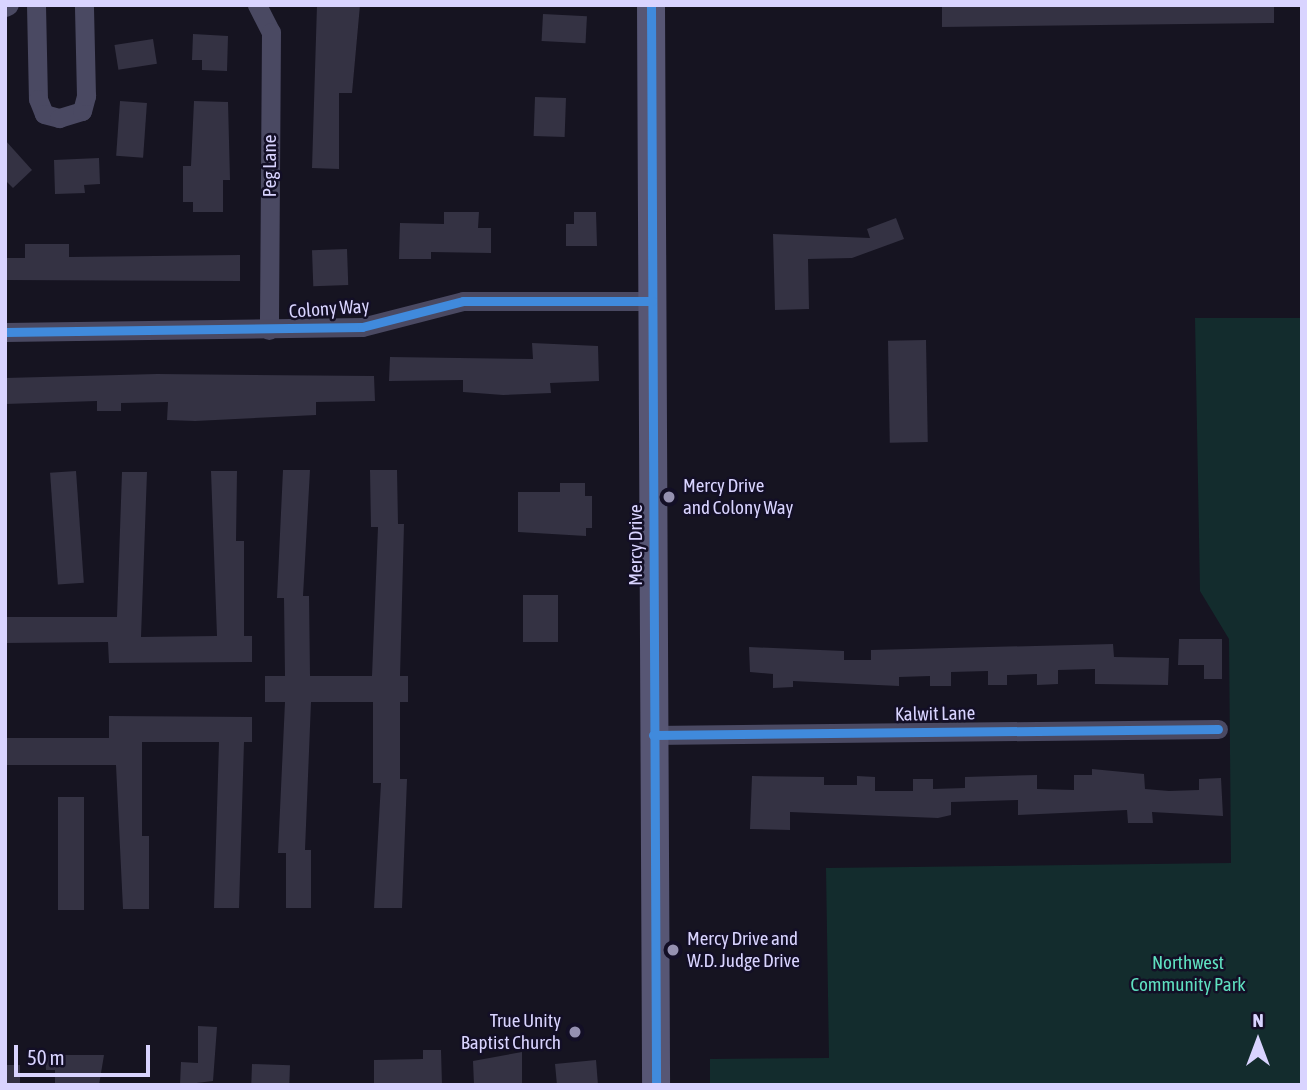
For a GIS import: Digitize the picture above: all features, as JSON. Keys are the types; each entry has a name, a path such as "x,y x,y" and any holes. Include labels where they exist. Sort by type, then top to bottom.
{"street":[{"path":"36,5 38,99 44,114 59,118 82,111 86,96 85,5"},
{"name":"Mercy Drive","path":"651,5 656,1085"},
{"name":"Peg Lane","path":"257,6 271,32 269,330"},
{"name":"Colony Way","path":"5,332 362,327 463,301 652,301"},
{"name":"Kalwit Lane","path":"653,735 1218,729"}],"green space":[{"name":"Northwest Community Park","path":"1195,318 1302,318 1302,1085 710,1085 710,1059 829,1058 826,868 1231,863 1229,639 1200,591"}],"building":[{"path":"317,5 360,5 352,93 339,93 339,169 312,168"},
{"path":"942,5 1274,5 1274,23 942,27"},
{"path":"543,14 587,16 586,43 542,41"},
{"path":"193,34 228,36 227,71 202,70 202,60 192,60"},
{"path":"153,39 157,64 118,70 114,45"},
{"path":"535,97 566,98 565,137 534,136"},
{"path":"120,101 147,103 143,158 116,156"},
{"path":"194,101 228,102 230,180 223,180 223,212 193,212 193,202 183,202 183,166 191,166"},
{"path":"5,140 32,170 13,188 5,180"},
{"path":"99,158 100,184 84,185 85,193 55,194 54,160"},
{"path":"444,212 479,212 478,228 491,228 491,253 431,252 431,259 399,259 400,223 444,224"},
{"path":"574,212 596,212 597,246 566,246 566,224 574,224"},
{"path":"896,218 904,239 852,258 808,259 809,309 775,310 773,234 870,238 867,229"},
{"path":"25,244 69,244 69,257 240,255 240,281 5,280 5,258 25,258"},
{"path":"347,249 348,285 313,286 312,250"},
{"path":"926,340 928,442 890,443 888,341"},
{"path":"532,343 598,346 599,381 550,383 551,393 503,395 463,392 463,380 389,381 390,357 533,359"},
{"path":"157,374 374,376 375,401 316,402 316,415 195,421 167,420 168,402 121,403 121,411 97,411 97,401 5,404 5,378"},
{"path":"283,470 310,470 303,596 309,596 310,676 372,676 378,527 371,527 370,470 397,470 398,524 404,524 400,676 408,676 408,702 400,702 400,779 407,779 402,908 374,908 381,783 373,783 373,702 311,702 305,850 311,850 311,908 286,908 286,853 278,853 285,702 265,702 265,676 285,676 284,598 277,598"},
{"path":"76,471 84,583 58,585 50,473"},
{"path":"211,471 237,471 236,541 244,541 244,636 252,636 252,662 109,663 108,642 5,643 5,617 117,617 122,472 147,472 141,637 217,636"},
{"path":"560,483 585,483 585,496 592,496 592,528 586,528 586,536 518,532 518,492 560,492"},
{"path":"523,595 558,595 558,642 523,642"},
{"path":"1179,639 1222,639 1222,679 1204,679 1204,665 1178,665"},
{"path":"1113,644 1114,657 1169,658 1168,685 1095,684 1095,669 1058,670 1058,684 1037,685 1037,674 1007,675 1007,685 988,685 988,671 951,672 951,686 930,686 930,676 899,677 899,686 793,681 793,687 773,688 773,674 750,672 749,647 844,651 844,660 871,660 871,650"},
{"path":"109,716 252,717 252,742 244,742 239,908 214,908 219,742 142,742 142,836 149,836 149,909 123,909 116,765 5,765 5,738 109,738"},
{"path":"1092,769 1144,774 1145,789 1169,791 1199,790 1199,779 1221,778 1223,816 1152,812 1153,823 1128,823 1127,810 1018,815 1018,800 951,802 951,815 938,818 790,812 790,830 750,829 752,776 824,777 824,785 857,785 857,776 875,777 875,791 913,791 913,779 933,779 933,789 965,788 965,777 1037,775 1037,789 1074,790 1074,775 1092,775"},
{"path":"58,797 84,797 84,910 58,910"},
{"path":"198,1026 217,1027 213,1081 180,1085 181,1062 198,1063"},
{"path":"423,1050 441,1050 442,1085 374,1085 374,1060 423,1059"},
{"path":"522,1052 522,1085 474,1085 473,1061"},
{"path":"45,1055 104,1055 99,1085 55,1085 55,1070 46,1070"},
{"path":"596,1060 598,1085 557,1085 555,1064"},
{"path":"252,1064 290,1065 289,1085 251,1085"},
{"path":"5,1065 20,1065 20,1085 5,1085"}],"cycle path":[{"path":"651,5 656,1085"},
{"path":"5,332 362,327 463,301 652,301"},
{"path":"653,735 1218,729"}],"place":[{"name":"Mercy Drive and Colony Way","path":"669,497"},
{"name":"Mercy Drive and W.D. Judge Drive","path":"673,950"},
{"name":"True Unity Baptist Church","path":"575,1032"}]}
